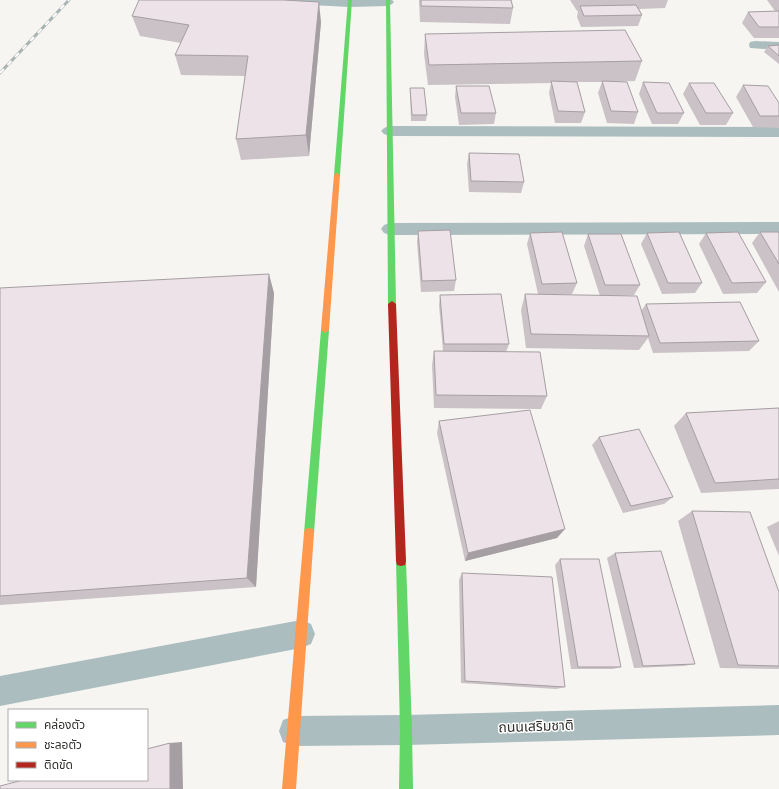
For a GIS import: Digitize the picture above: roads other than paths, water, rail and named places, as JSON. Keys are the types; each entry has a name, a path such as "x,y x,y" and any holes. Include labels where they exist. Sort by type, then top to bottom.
{"main road":[{"path":"388,1 390,230 406,730 406,789"},
{"path":"289,789 350,2"}],"street":[{"path":"291,0 350,2 388,1"},
{"path":"755,45 779,46"},
{"path":"389,131 779,132"},
{"path":"390,230 779,228"},
{"path":"0,692 301,634"},
{"name":"ถนนเสริมชาติ","path":"294,732 779,720"}],"railway":[{"path":"0,73 69,0"}]}
